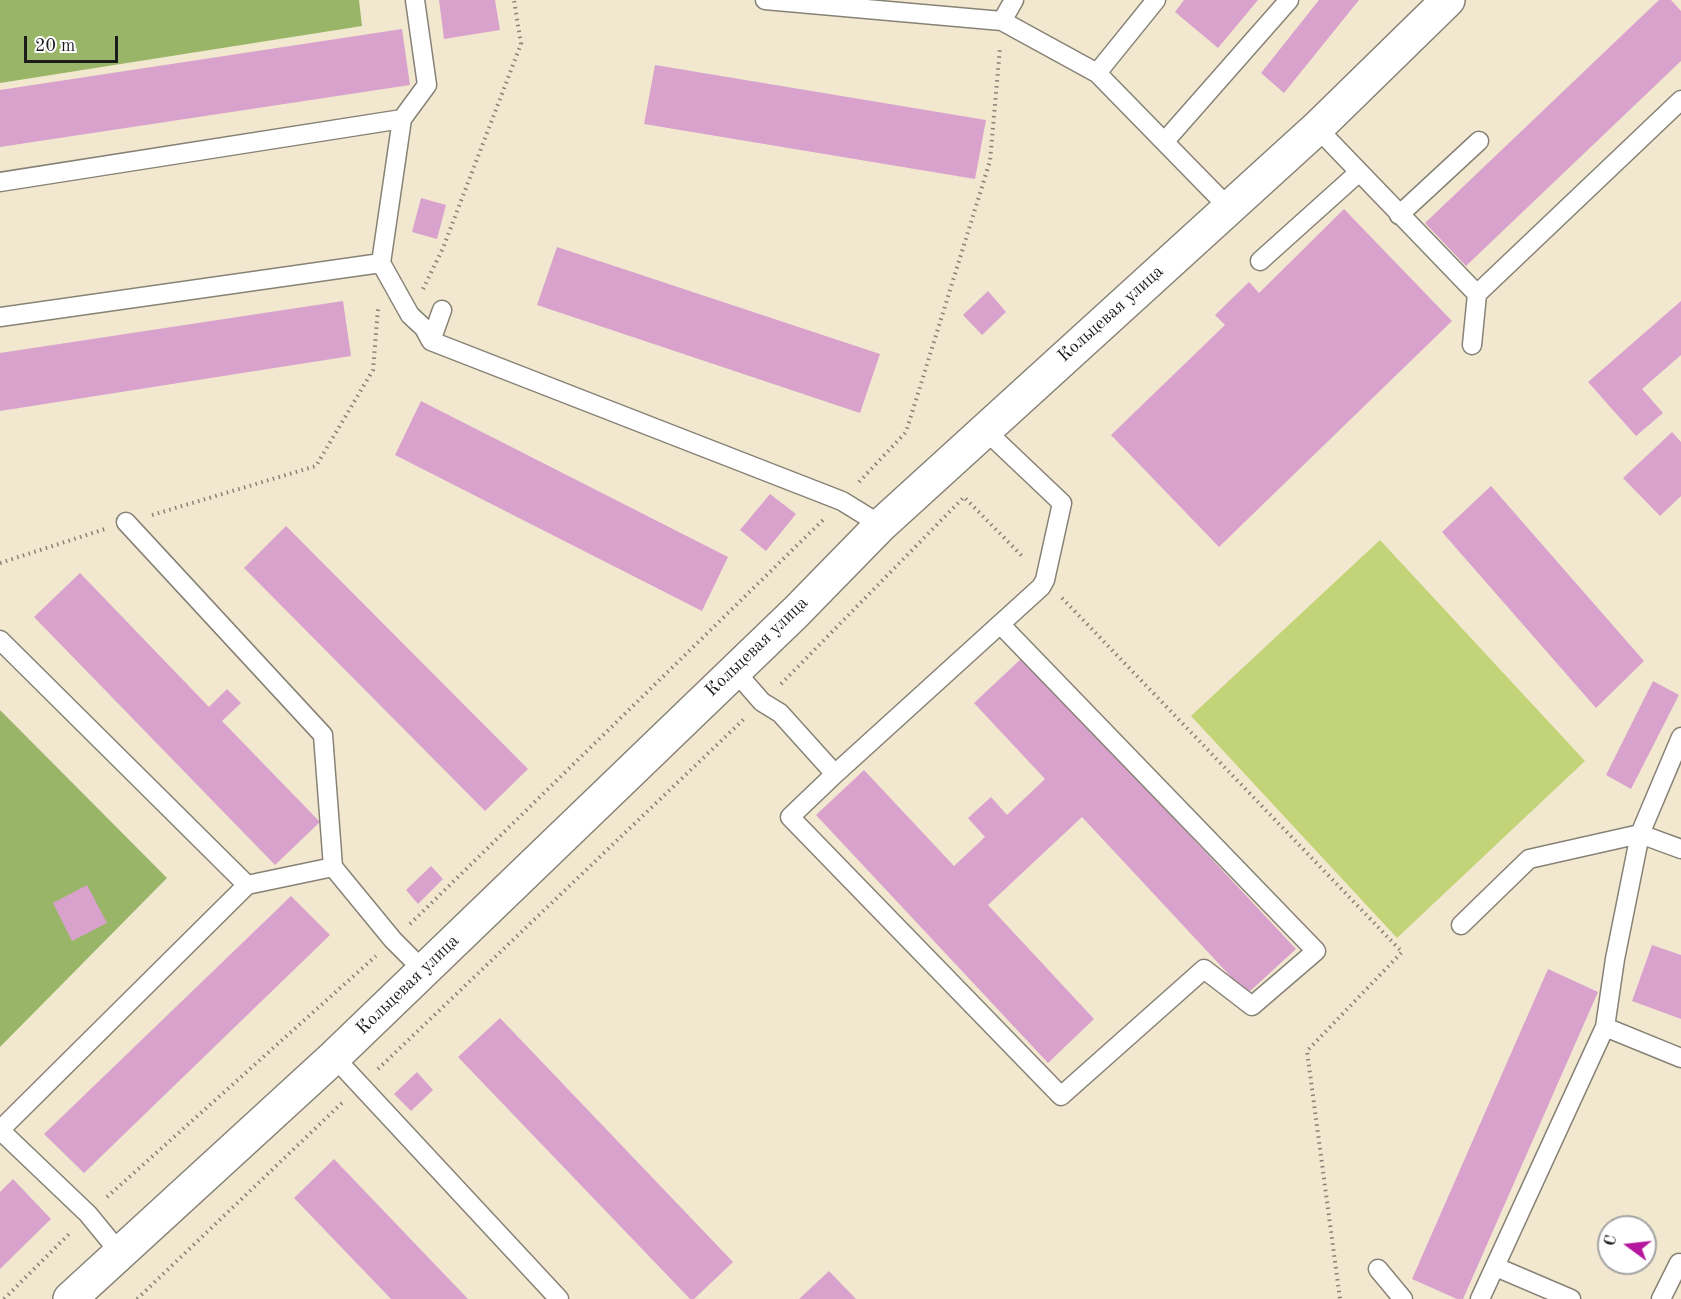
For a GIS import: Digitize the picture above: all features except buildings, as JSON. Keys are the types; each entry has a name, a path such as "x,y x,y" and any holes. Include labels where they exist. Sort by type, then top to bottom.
{"street":[{"name":"Кольцевая улица","path":"74,1298 334,1057 881,525 1317,128 1448,0"}],"lane":[{"path":"415,0 427,85 402,119 381,263 410,315 424,328 431,341 842,501 881,525"},
{"path":"765,0 1002,21 1097,74 1228,207"},
{"path":"1002,21 1014,0"},
{"path":"1097,74 1156,0"},
{"path":"1165,141 1289,0"},
{"path":"1472,345 1477,294 1681,100"},
{"path":"0,182 402,119"},
{"path":"1317,128 1477,294"},
{"path":"1399,215 1479,141"},
{"path":"1260,261 1358,173"},
{"path":"0,317 381,263"},
{"path":"431,341 442,309"},
{"path":"984,429 1062,503 1045,580 1001,625 790,817 1061,1096 1204,969 1252,1006 1316,951 1001,625"},
{"path":"126,522 323,735 333,867 393,940 423,970"},
{"path":"0,640 246,885"},
{"path":"734,670 762,702 780,713 835,774"},
{"path":"1480,1299 1605,1027 1615,959 1640,834 1681,737"},
{"path":"1461,925 1528,858 1640,834 1681,849"},
{"path":"120,1253 88,1214 0,1130 246,885 333,867"},
{"path":"1605,1027 1681,1058"},
{"path":"334,1057 559,1299"},
{"path":"1661,1299 1678,1263"},
{"path":"1496,1267 1571,1299"},
{"path":"1378,1269 1403,1299"}],"path":[{"path":"410,315 443,249 521,44 514,0"},
{"path":"4,1299 88,1214 393,940 725,618 842,501 906,432 990,161 1002,21"},
{"path":"0,563 126,522 316,466 373,370 381,263"},
{"path":"137,1299 785,680"}],"green space":[{"path":"0,0 359,0 362,26 0,83"},
{"path":"1380,540 1585,761 1397,938 1191,716"},
{"path":"0,710 167,878 0,1047"}]}
